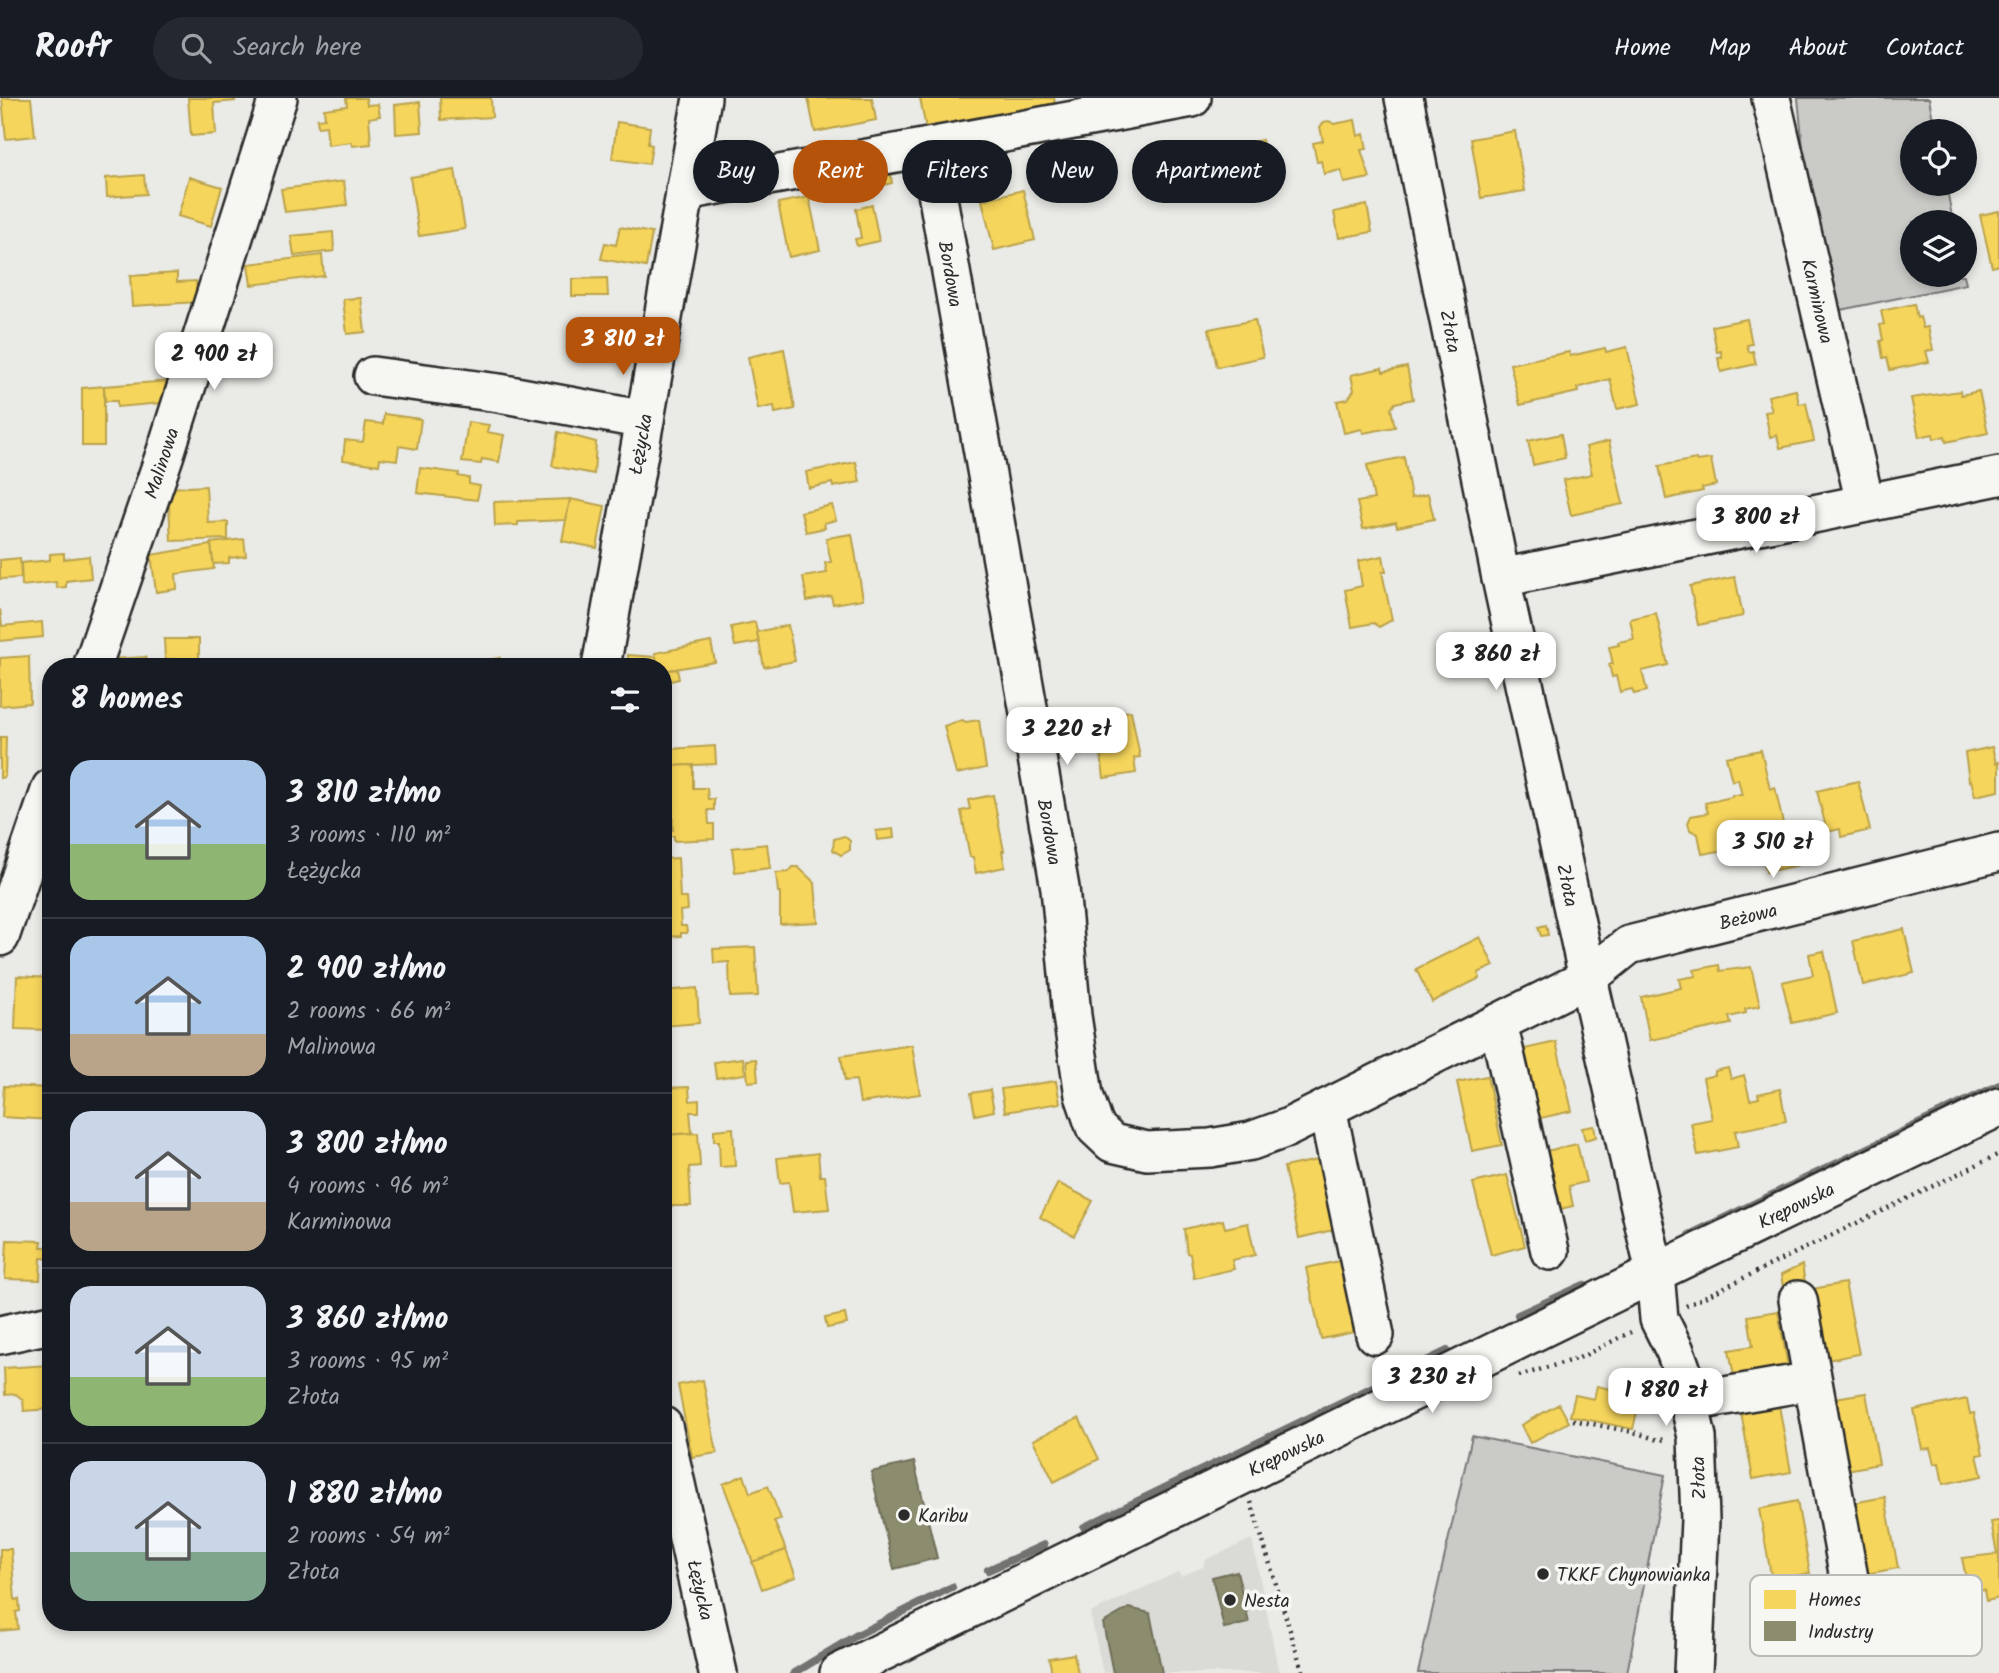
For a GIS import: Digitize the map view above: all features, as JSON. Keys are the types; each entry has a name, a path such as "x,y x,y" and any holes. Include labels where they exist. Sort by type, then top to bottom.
{"street":[{"name":"Malinowa","path":"95,658 165,453 278,98"},
{"name":"Łężycka","path":"603,658 702,98"},
{"path":"967,140 1192,98"},
{"name":"Złota","path":"1404,98 1501,578 1588,978 1656,1272 1659,1319 1675,1351 1697,1437 1700,1520 1693,1673"},
{"name":"Karminowa","path":"1771,98 1865,503"},
{"path":"685,191 902,152"},
{"name":"Bordowa","path":"939,203 1060,888 1072,1016 1084,1095 1095,1127 1112,1143 1147,1151 1210,1149 1251,1141 1287,1128 1588,978"},
{"path":"373,376 489,391 645,420"},
{"path":"1501,578 1999,476"},
{"path":"0,937 42,814"},
{"name":"Beżowa","path":"1588,978 1629,945 1999,852"},
{"path":"1498,1023 1549,1251"},
{"name":"Krępowska","path":"839,1673 1656,1272 1999,1107"},
{"path":"1327,1108 1375,1335"},
{"path":"1798,1300 1848,1575"},
{"path":"0,1335 42,1326"},
{"path":"1689,1402 1812,1381"},
{"name":"Łężycka","path":"672,1466 718,1673"}],"path":[{"path":"1573,1420 1658,1440 1666,1439"},
{"path":"1243,1475 1303,1673"}],"shaded area":[{"path":"1798,98 1929,98 1933,119 1900,119 1900,196 1948,196 1951,210 1900,210 1900,287 1952,287 1826,313 1815,267"},
{"name":"TKKF Chynowianka","path":"1472,1436 1665,1475 1627,1673 1418,1673"},
{"path":"1252,1539 1279,1673 1103,1673 1090,1613 1178,1572 1181,1576 1203,1567 1205,1560"}],"building: Homes":[{"path":"2,98 31,98 35,136 6,139"},
{"path":"188,98 234,98 235,101 214,103 216,134 191,136"},
{"path":"346,98 366,98 367,105 378,104 380,116 369,118 371,144 352,146 351,142 328,145 326,126 318,127 317,119 325,118 324,109 347,106"},
{"path":"440,98 491,98 492,117 441,120"},
{"path":"808,98 872,98 876,120 815,132"},
{"path":"920,98 1054,98 1055,103 926,129"},
{"path":"420,102 422,132 396,134 395,105"},
{"path":"1355,120 1358,136 1364,134 1367,149 1361,150 1370,178 1344,183 1341,170 1324,174 1321,161 1317,162 1313,143 1323,141 1320,127 1324,122 1334,124"},
{"path":"617,122 650,127 648,144 652,145 649,164 612,159"},
{"path":"1515,131 1525,191 1481,198 1471,139"},
{"path":"888,164 892,183 888,184"},
{"path":"455,170 465,229 419,236 410,177"},
{"path":"144,175 146,194 107,197 106,178"},
{"path":"189,177 222,187 211,226 178,216"},
{"path":"344,181 347,205 285,212 281,189"},
{"path":"1023,190 1035,240 994,250 983,203 1012,203 1012,193"},
{"path":"793,200 793,203 810,203 820,250 789,257 779,203"},
{"path":"872,205 879,241 857,246 855,239 861,238 856,209"},
{"path":"1367,205 1372,232 1339,238 1334,212"},
{"path":"1999,211 1999,265 1992,267 1980,215"},
{"path":"620,227 652,233 646,267 601,259 605,243 616,245"},
{"path":"333,232 334,251 294,256 291,236"},
{"path":"322,255 324,276 251,285 248,264"},
{"path":"177,273 177,282 196,281 198,302 132,306 130,276"},
{"path":"607,278 608,296 572,296 572,279"},
{"path":"361,298 365,332 347,334 343,299"},
{"path":"1914,304 1917,318 1920,317 1923,328 1928,327 1933,350 1926,351 1929,362 1890,370 1887,357 1883,358 1880,341 1883,340 1880,325 1884,324 1881,311"},
{"path":"1747,319 1752,344 1747,345 1749,352 1753,351 1756,364 1721,372 1718,358 1722,358 1721,351 1717,352 1712,326"},
{"path":"1255,320 1263,357 1217,367 1209,329"},
{"path":"1627,347 1640,404 1617,409 1610,379 1577,388 1578,392 1520,405 1510,364 1569,352 1570,356 1605,348 1606,352"},
{"path":"784,349 795,409 775,413 774,406 758,409 748,357"},
{"path":"1407,367 1413,399 1395,403 1391,409 1395,427 1363,433 1362,429 1344,433 1337,401 1348,399 1354,390 1351,375 1382,368 1383,372"},
{"path":"169,381 162,403 117,407 117,401 105,401 104,386"},
{"path":"104,386 104,446 82,446 82,388"},
{"path":"1796,390 1799,404 1806,403 1814,441 1780,448 1777,435 1770,437 1765,412 1772,411 1768,396"},
{"path":"1960,391 1961,395 1979,391 1988,433 1946,442 1945,436 1934,439 1933,434 1919,437 1911,398"},
{"path":"384,414 421,419 417,449 399,446 397,460 380,458 379,465 343,460 345,440 363,442 366,422 383,424"},
{"path":"468,422 489,425 487,432 504,435 499,462 482,459 481,464 462,462"},
{"path":"558,432 596,442 594,474 552,466"},
{"path":"1561,434 1565,458 1533,465 1528,441"},
{"path":"1609,441 1623,504 1571,515 1563,480 1592,474 1586,447"},
{"path":"1404,457 1411,498 1428,494 1434,519 1397,527 1396,522 1363,529 1357,502 1374,499 1367,465"},
{"path":"1711,459 1716,485 1702,488 1703,491 1666,499 1659,466"},
{"path":"856,462 860,482 833,487 832,483 809,488 806,472"},
{"path":"420,468 459,473 458,476 469,478 469,484 480,486 477,500 417,493"},
{"path":"206,486 208,523 228,522 228,539 171,541 168,488"},
{"path":"570,499 605,506 597,548 562,541"},
{"path":"570,499 566,520 495,526 494,502"},
{"path":"832,505 836,520 824,523 825,528 806,532 801,512"},
{"path":"852,534 863,599 833,604 831,596 807,601 803,577 827,573 825,563 831,562 826,538"},
{"path":"244,539 246,556 229,558 229,563 213,564 211,543"},
{"path":"211,545 214,569 176,574 177,589 156,592 151,555"},
{"path":"64,553 64,559 89,556 91,578 66,581 66,587 57,588 56,582 22,586 21,563 50,560 50,554"},
{"path":"1383,556 1386,572 1382,572 1392,620 1379,627 1374,623 1352,627 1345,590 1362,586 1358,561"},
{"path":"20,558 21,578 0,579 0,560"},
{"path":"1735,577 1743,616 1698,625 1690,586"},
{"path":"0,609 2,626 42,622 43,637 0,641"},
{"path":"1656,613 1668,665 1642,671 1647,691 1634,694 1632,689 1620,692 1616,676 1612,677 1609,664 1613,664 1609,647 1634,639 1630,619"},
{"path":"755,622 759,642 735,646 731,627"},
{"path":"788,625 795,661 764,667 757,632"},
{"path":"164,639 199,639 199,658 165,658"},
{"path":"711,642 715,662 672,669 672,658 656,658 655,653"},
{"path":"628,655 656,658 628,658"},
{"path":"29,656 30,703 0,706 0,658"},
{"path":"677,669 679,679 672,681 672,670"},
{"path":"1131,711 1140,757 1134,758 1136,773 1104,778 1096,716"},
{"path":"962,720 979,720 986,768 956,774 944,726"},
{"path":"0,737 6,737 5,777 0,778"},
{"path":"715,746 716,764 672,766 672,749"},
{"path":"1992,747 1996,763 1999,762 1999,791 1975,796 1971,780 1969,781 1965,753"},
{"path":"1761,750 1770,789 1775,787 1785,833 1792,832 1799,865 1766,872 1760,841 1748,845 1743,842 1733,844 1730,849 1702,854 1698,834 1690,830 1688,823 1691,816 1708,813 1705,803 1732,795 1742,795 1738,779 1732,781 1726,757"},
{"path":"693,765 693,788 707,788 708,799 714,799 714,810 708,810 709,824 714,824 714,839 674,841 672,766"},
{"path":"1858,781 1870,830 1841,837 1840,829 1827,832 1817,791"},
{"path":"993,795 1005,867 976,873 961,811 970,809 968,800"},
{"path":"893,829 894,838 877,840 876,831"},
{"path":"844,836 850,841 850,850 841,855 833,850 834,839"},
{"path":"767,844 770,868 735,872 732,848"},
{"path":"672,858 678,858 680,898 687,898 688,910 680,911 681,926 686,926 687,933 681,933 681,936 672,936"},
{"path":"793,867 798,867 815,883 818,922 780,924 780,892 776,873 789,872"},
{"path":"1546,925 1548,935 1541,936 1538,927"},
{"path":"1904,929 1914,973 1863,985 1853,941"},
{"path":"1480,937 1494,966 1478,973 1480,978 1432,1002 1416,969"},
{"path":"755,947 758,996 730,997 729,962 714,963 713,949"},
{"path":"1824,951 1837,1013 1792,1023 1782,982 1813,975 1809,954"},
{"path":"1719,965 1720,971 1751,967 1760,1006 1745,1009 1746,1013 1729,1017 1731,1024 1650,1040 1641,997 1681,988 1679,979 1696,976 1694,970"},
{"path":"17,976 42,978 42,1030 15,1029"},
{"path":"697,988 699,1023 672,1025 672,990"},
{"path":"1556,1042 1572,1111 1536,1119 1520,1050"},
{"path":"912,1045 920,1094 860,1103 856,1080 845,1081 841,1056"},
{"path":"743,1058 745,1074 716,1078 714,1062"},
{"path":"756,1059 758,1081 748,1082 746,1060"},
{"path":"1728,1068 1731,1079 1744,1075 1750,1100 1759,1098 1758,1094 1780,1089 1786,1121 1735,1131 1738,1147 1698,1155 1691,1123 1712,1119 1703,1078"},
{"path":"1487,1076 1502,1145 1472,1151 1457,1082"},
{"path":"1056,1081 1060,1103 1005,1112 1001,1089"},
{"path":"4,1086 42,1088 42,1119 2,1117"},
{"path":"689,1087 690,1101 699,1100 699,1112 690,1112 692,1133 672,1134 672,1088"},
{"path":"990,1090 994,1111 975,1115 971,1093"},
{"path":"1594,1126 1596,1137 1585,1140 1582,1128"},
{"path":"733,1128 735,1166 720,1167 719,1141 714,1141 714,1130"},
{"path":"698,1133 700,1166 689,1167 691,1206 672,1206 672,1134"},
{"path":"1577,1144 1586,1182 1569,1186 1573,1206 1556,1210 1542,1152"},
{"path":"818,1153 820,1176 825,1176 829,1209 793,1212 789,1182 780,1183 777,1158"},
{"path":"1322,1159 1325,1172 1321,1173 1323,1180 1326,1179 1333,1209 1329,1210 1331,1216 1334,1216 1337,1229 1299,1238 1284,1167"},
{"path":"1507,1175 1525,1246 1491,1255 1473,1183"},
{"path":"1058,1183 1093,1201 1074,1236 1040,1217"},
{"path":"1223,1220 1225,1228 1248,1223 1255,1255 1232,1260 1234,1269 1194,1278 1184,1229"},
{"path":"7,1240 42,1241 40,1280 5,1279"},
{"path":"1344,1260 1347,1273 1343,1274 1345,1281 1348,1281 1354,1310 1351,1311 1352,1318 1356,1317 1359,1331 1321,1339 1306,1268"},
{"path":"1802,1265 1806,1288 1784,1293 1781,1275"},
{"path":"1845,1283 1859,1354 1821,1361 1807,1290"},
{"path":"1778,1311 1788,1367 1734,1376 1729,1350 1753,1346 1748,1316"},
{"path":"845,1314 847,1324 827,1328 825,1318"},
{"path":"42,1365 42,1410 24,1411 23,1400 16,1394 5,1395 4,1368"},
{"path":"703,1380 717,1453 692,1457 678,1385"},
{"path":"1597,1386 1620,1391 1617,1403 1638,1407 1633,1429 1570,1416 1575,1395 1594,1399"},
{"path":"1866,1393 1879,1464 1841,1471 1828,1399"},
{"path":"1967,1399 1970,1414 1974,1413 1983,1454 1977,1455 1982,1476 1943,1484 1939,1463 1934,1464 1930,1448 1922,1449 1914,1410"},
{"path":"1778,1400 1791,1472 1753,1479 1740,1407"},
{"path":"1559,1404 1569,1422 1530,1443 1521,1425"},
{"path":"1079,1418 1099,1459 1054,1482 1033,1440"},
{"path":"744,1475 750,1493 768,1486 781,1519 774,1521 786,1550 753,1562 723,1484"},
{"path":"1885,1497 1898,1568 1860,1575 1847,1504"},
{"path":"1797,1501 1810,1573 1771,1575 1759,1509"},
{"path":"1999,1521 1999,1598 1986,1601 1982,1590 1982,1575 1965,1575 1962,1558 1997,1554 1991,1522"},
{"path":"0,1549 11,1549 15,1600 19,1599 20,1611 16,1612 18,1629 0,1631"},
{"path":"786,1550 796,1577 762,1589 752,1562"},
{"path":"1074,1654 1078,1673 1052,1673 1049,1658"}],"building: Industry":[{"name":"Karibu","path":"914,1462 937,1558 894,1569 871,1472"},
{"name":"Nesta","path":"1237,1571 1249,1623 1224,1628 1212,1577"},
{"path":"1129,1608 1150,1613 1162,1673 1113,1673 1103,1623"}],"waterway":[{"path":"1689,1235 1999,1085"},
{"path":"1518,1315 1584,1285"},
{"path":"1084,1527 1447,1351"},
{"path":"988,1570 1044,1545"},
{"path":"794,1673 857,1635 952,1587"}],"place":[{"name":"Karibu","path":"904,1515"},
{"name":"TKKF Chynowianka","path":"1543,1574"},
{"name":"Nesta","path":"1230,1600"}]}
